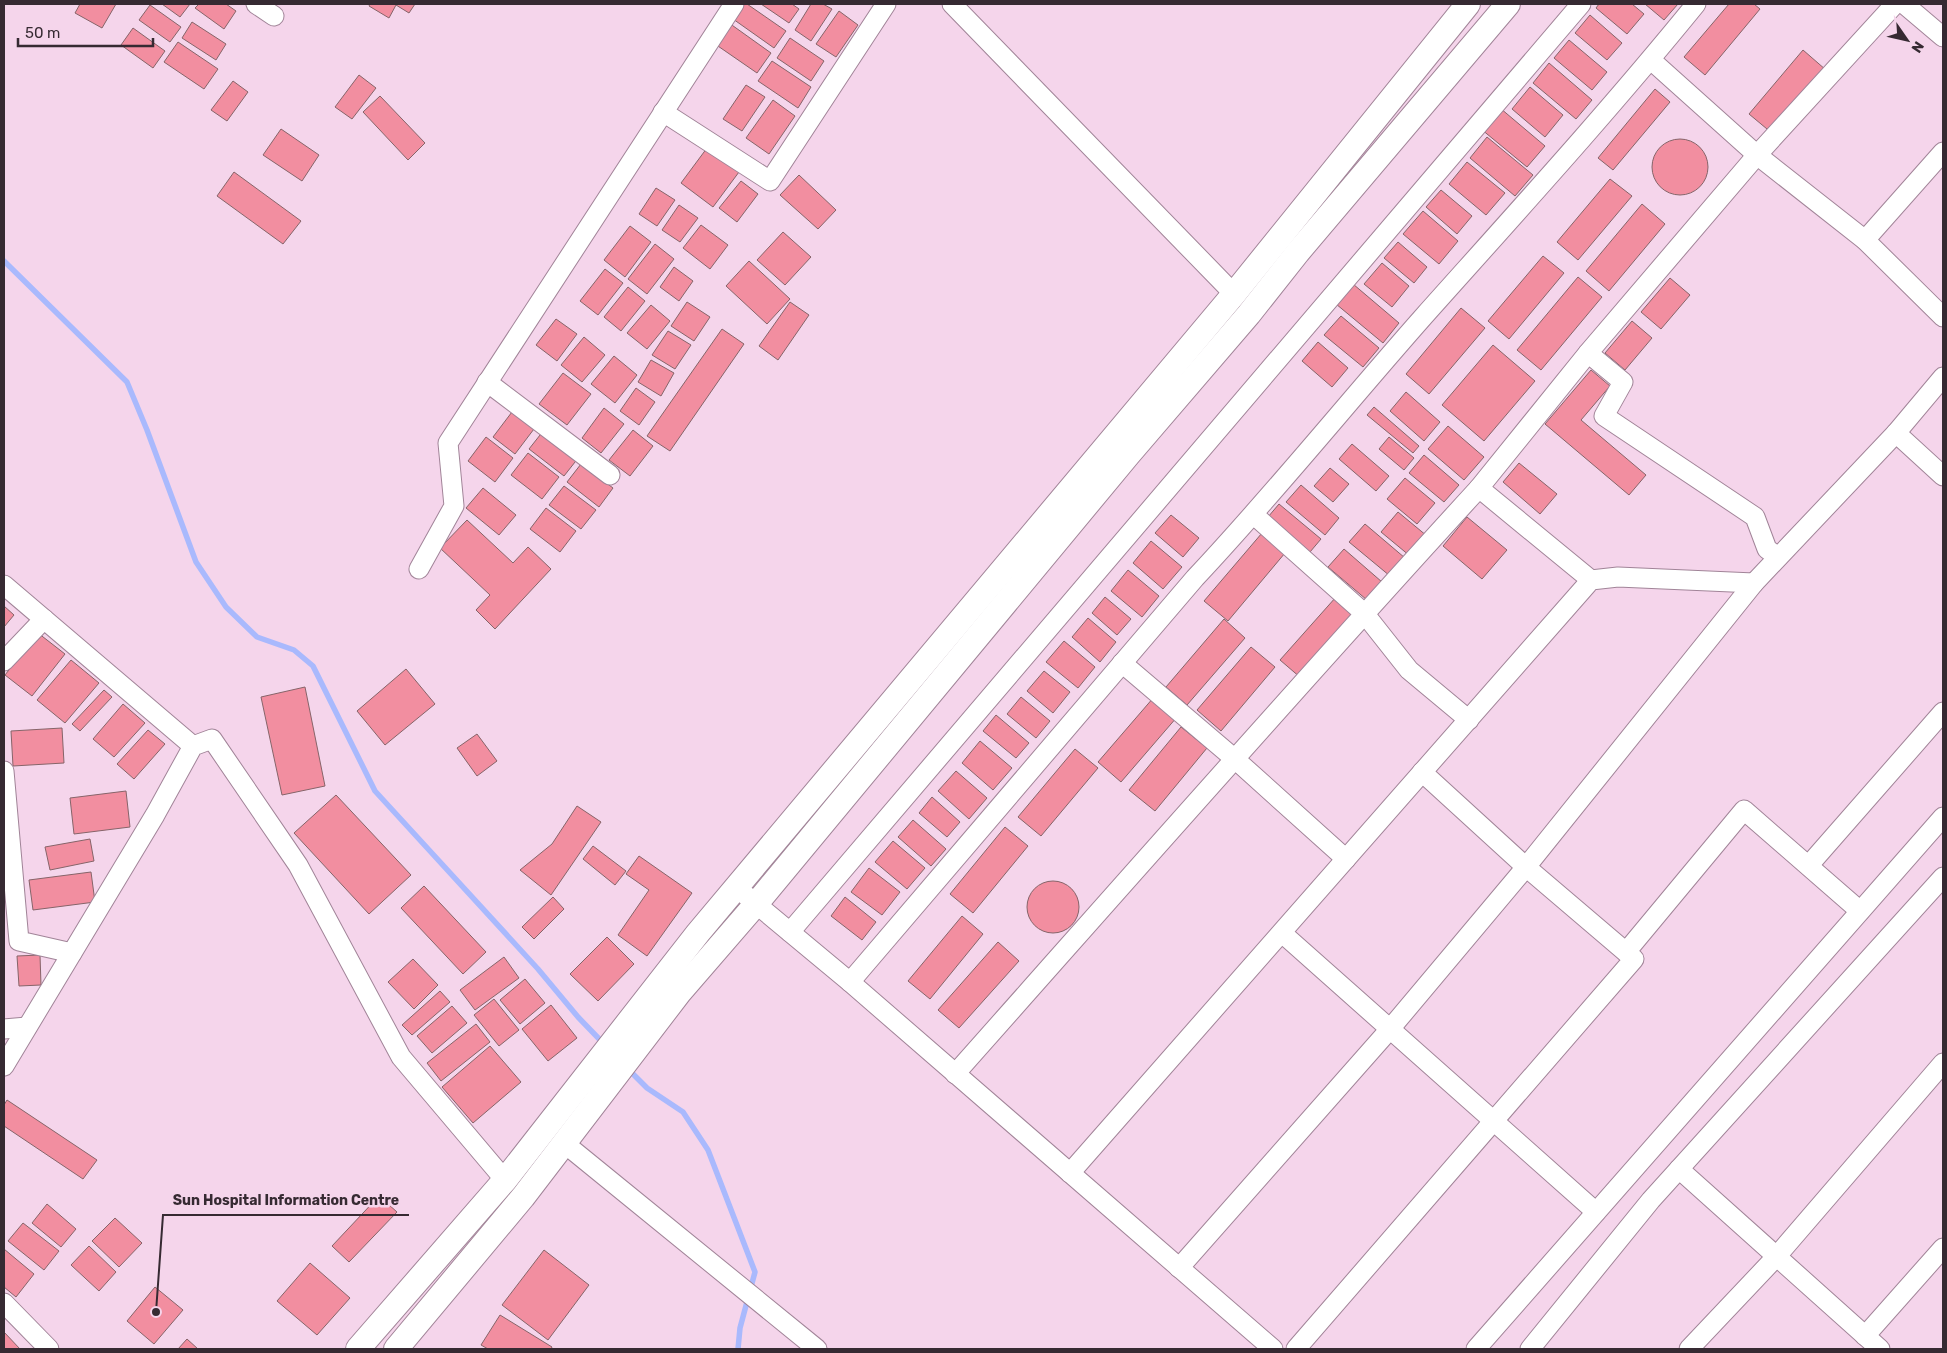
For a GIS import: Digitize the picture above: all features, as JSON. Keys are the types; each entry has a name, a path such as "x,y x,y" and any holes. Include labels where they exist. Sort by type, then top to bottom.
{"street":[{"path":"256,4 274,16"},
{"path":"419,569 454,506 448,442 734,4"},
{"path":"663,112 770,181 886,4"},
{"path":"952,4 1234,294"},
{"path":"358,1349 506,1180 698,933 1234,294 1468,4"},
{"path":"396,1349 523,1197 679,993 756,904 1121,463 1249,314 1298,252 1508,4"},
{"path":"790,932 1581,4"},
{"path":"850,982 1195,578 1254,515 1423,318 1650,60 1696,4"},
{"path":"955,1074 1236,760 1364,613 1479,488 1588,353 1757,155 1895,4"},
{"path":"1904,4 1943,37"},
{"path":"1650,60 1757,155 1864,240 1943,317"},
{"path":"1864,240 1943,152"},
{"path":"1588,353 1623,382 1604,416 1756,517 1768,549 1778,557"},
{"path":"1179,1268 1390,1029 1526,867 1754,583 1896,433 1943,377"},
{"path":"487,382 610,476"},
{"path":"1896,433 1943,476"},
{"path":"1479,488 1591,580"},
{"path":"1254,515 1364,613 1409,670 1468,720"},
{"path":"1070,1174 1591,580 1618,577 1754,583"},
{"path":"4,585 193,746"},
{"path":"4,662 44,619"},
{"path":"1122,663 1236,760 1346,859"},
{"path":"1809,865 1943,712"},
{"path":"4,1066 155,815 193,746 212,739 298,865 401,1057 506,1180"},
{"path":"4,770 20,942 72,953"},
{"path":"1296,1349 1634,959 1526,867 1422,772"},
{"path":"1626,952 1744,810 1860,911"},
{"path":"1476,1349 1943,817"},
{"path":"1530,1349 1651,1200 1943,877"},
{"path":"737,888 850,982 1273,1349"},
{"path":"1282,933 1596,1212"},
{"path":"4,1029 27,1028"},
{"path":"1694,1348 1943,1063"},
{"path":"564,1142 817,1349"},
{"path":"1679,1169 1776,1256 1869,1344 1943,1248"},
{"path":"4,1303 49,1349"}],"building":[{"path":"80,4 116,4 102,28 75,13"},
{"path":"162,4 190,4 180,17"},
{"path":"199,4 226,4 236,11 224,29 195,8"},
{"path":"370,4 415,4 409,13 396,5 389,18 369,6"},
{"path":"744,4 747,4 786,31 774,48 733,19"},
{"path":"761,4 792,4 799,9 789,23"},
{"path":"811,4 823,4 832,9 811,41 795,30"},
{"path":"1599,4 1632,4 1644,14 1627,34 1596,8"},
{"path":"1645,4 1678,4 1664,20"},
{"path":"1729,4 1754,4 1760,9 1705,75 1684,57"},
{"path":"150,5 181,27 170,42 139,20"},
{"path":"839,11 858,25 836,57 816,44"},
{"path":"1590,15 1622,43 1607,60 1575,33"},
{"path":"192,22 226,44 216,60 182,38"},
{"path":"729,23 771,53 757,73 715,44"},
{"path":"133,28 165,51 153,68 121,45"},
{"path":"790,38 824,61 811,81 777,58"},
{"path":"1569,40 1607,72 1592,90 1554,58"},
{"path":"178,42 218,69 204,89 164,62"},
{"path":"1803,50 1826,70 1773,134 1749,114"},
{"path":"772,61 811,87 798,108 758,81"},
{"path":"1549,63 1592,100 1576,119 1533,83"},
{"path":"359,75 376,88 352,119 335,107"},
{"path":"233,81 248,92 227,121 211,110"},
{"path":"746,85 765,97 742,131 723,119"},
{"path":"1530,87 1563,115 1545,137 1512,109"},
{"path":"1655,89 1670,102 1613,170 1598,158"},
{"path":"380,96 425,143 408,160 363,112"},
{"path":"773,100 795,116 769,154 746,138"},
{"path":"1500,108 1545,146 1527,167 1481,129"},
{"path":"281,129 319,155 302,181 263,155"},
{"path":"1487,137 1533,175 1515,196 1470,158"},
{"path":"1680,139 1691,141 1700,147 1706,156 1708,167 1706,178 1700,187 1691,193 1680,195 1669,193 1660,187 1654,178 1652,167 1654,156 1660,147 1669,141"},
{"path":"707,148 739,172 713,207 681,183"},
{"path":"1467,162 1505,193 1486,215 1449,184"},
{"path":"234,172 301,221 283,244 217,196"},
{"path":"799,175 836,210 818,229 780,195"},
{"path":"1610,179 1632,196 1578,260 1557,242"},
{"path":"741,181 758,194 737,222 719,208"},
{"path":"656,188 675,200 657,226 639,214"},
{"path":"1441,190 1472,216 1457,234 1426,207"},
{"path":"1642,204 1665,224 1609,291 1586,271"},
{"path":"679,205 698,218 680,242 662,230"},
{"path":"1423,211 1458,241 1439,264 1403,234"},
{"path":"701,225 728,245 710,269 683,248"},
{"path":"630,226 651,242 625,277 604,260"},
{"path":"783,232 811,257 785,285 757,260"},
{"path":"1398,242 1427,267 1414,283 1384,258"},
{"path":"655,244 674,259 647,294 628,279"},
{"path":"1543,256 1564,273 1509,339 1488,321"},
{"path":"749,261 790,299 767,324 726,286"},
{"path":"1382,263 1409,286 1392,307 1364,284"},
{"path":"674,267 693,281 679,301 660,287"},
{"path":"605,269 623,283 598,315 580,301"},
{"path":"1578,277 1602,297 1541,370 1517,350"},
{"path":"1670,278 1690,295 1661,329 1641,312"},
{"path":"1353,284 1399,323 1383,343 1336,304"},
{"path":"628,287 645,301 621,331 604,317"},
{"path":"687,302 710,317 694,341 671,326"},
{"path":"790,302 809,315 778,360 759,346"},
{"path":"651,305 670,321 647,349 627,333"},
{"path":"1461,308 1485,328 1429,394 1406,374"},
{"path":"1341,316 1379,348 1363,367 1324,335"},
{"path":"556,319 577,334 557,361 536,345"},
{"path":"1632,321 1652,338 1625,370 1605,353"},
{"path":"722,329 744,344 670,451 647,436"},
{"path":"668,331 691,345 675,369 652,355"},
{"path":"584,337 605,355 582,382 561,365"},
{"path":"1318,342 1348,368 1332,387 1302,361"},
{"path":"1493,345 1535,381 1484,441 1442,405"},
{"path":"614,356 637,375 615,403 591,384"},
{"path":"651,360 674,373 661,396 638,382"},
{"path":"1591,370 1610,386 1581,420 1646,475 1629,495 1545,424"},
{"path":"563,373 591,394 567,425 539,404"},
{"path":"636,388 655,402 639,425 620,411"},
{"path":"1406,392 1440,422 1424,441 1390,411"},
{"path":"1374,407 1419,446 1413,453 1367,415"},
{"path":"515,408 537,425 515,454 493,437"},
{"path":"604,408 624,424 601,453 582,438"},
{"path":"1448,426 1484,457 1464,480 1428,449"},
{"path":"544,430 579,457 564,476 529,449"},
{"path":"633,430 653,446 630,476 609,460"},
{"path":"486,437 513,458 495,482 468,461"},
{"path":"1389,437 1414,458 1404,470 1379,449"},
{"path":"1352,444 1389,476 1376,491 1339,459"},
{"path":"528,453 559,477 542,499 511,475"},
{"path":"1424,455 1459,485 1444,502 1409,473"},
{"path":"1519,463 1557,494 1540,514 1503,482"},
{"path":"581,464 613,488 599,507 567,482"},
{"path":"1330,468 1349,484 1333,502 1314,486"},
{"path":"1405,478 1435,503 1417,524 1387,499"},
{"path":"1301,485 1339,518 1325,535 1286,502"},
{"path":"564,486 596,510 581,529 549,505"},
{"path":"483,488 516,515 499,535 466,508"},
{"path":"1279,504 1321,539 1310,552 1268,517"},
{"path":"546,508 576,531 560,552 530,529"},
{"path":"1398,512 1427,536 1410,556 1381,532"},
{"path":"1171,515 1199,538 1183,557 1155,533"},
{"path":"1467,517 1507,550 1482,579 1443,546"},
{"path":"467,520 513,563 528,547 551,569 495,629 476,610 490,595 440,548"},
{"path":"1365,524 1405,558 1390,576 1349,542"},
{"path":"1262,533 1285,553 1228,621 1204,601"},
{"path":"1151,541 1182,567 1163,589 1133,563"},
{"path":"1344,549 1382,582 1367,600 1328,567"},
{"path":"1128,570 1159,596 1142,617 1111,591"},
{"path":"1105,597 1131,619 1117,635 1092,613"},
{"path":"1336,597 1356,615 1301,678 1280,660"},
{"path":"4,606 14,615 4,627"},
{"path":"1088,618 1116,642 1100,662 1072,637"},
{"path":"1224,619 1245,638 1187,705 1166,687"},
{"path":"38,633 65,654 32,696 5,675"},
{"path":"1064,641 1095,667 1078,688 1046,662"},
{"path":"1251,647 1275,667 1221,731 1197,710"},
{"path":"71,660 99,683 65,723 37,700"},
{"path":"406,669 435,704 385,745 357,711"},
{"path":"1044,671 1070,692 1053,713 1027,691"},
{"path":"305,687 325,786 282,795 261,697"},
{"path":"104,690 112,697 80,731 72,724"},
{"path":"1021,697 1050,721 1036,738 1007,714"},
{"path":"1154,697 1177,717 1121,782 1098,762"},
{"path":"123,704 145,723 114,757 93,739"},
{"path":"996,715 1029,743 1016,758 983,731"},
{"path":"1181,727 1207,748 1155,811 1129,790"},
{"path":"62,728 64,763 13,766 11,731"},
{"path":"148,730 165,744 134,779 117,764"},
{"path":"477,734 497,761 477,776 457,748"},
{"path":"980,741 1012,768 993,790 962,763"},
{"path":"1075,749 1098,768 1041,836 1018,817"},
{"path":"956,771 987,798 969,819 938,791"},
{"path":"126,791 130,827 74,834 70,798"},
{"path":"336,795 411,875 369,914 294,833"},
{"path":"932,797 960,822 947,837 919,813"},
{"path":"577,806 601,822 551,895 520,870 552,844"},
{"path":"913,820 946,849 931,866 898,837"},
{"path":"1005,827 1028,846 973,913 950,894"},
{"path":"90,839 94,861 50,870 45,847"},
{"path":"893,841 925,868 907,889 875,862"},
{"path":"593,846 626,871 615,885 583,859"},
{"path":"639,856 692,893 647,956 618,935 649,890 626,874"},
{"path":"869,868 900,892 882,915 851,892"},
{"path":"91,872 95,902 33,910 29,880"},
{"path":"1048,881 1058,881 1072,888 1079,902 1079,912 1072,926 1058,933 1048,933 1038,929 1031,922 1027,912 1027,902 1031,892 1038,885"},
{"path":"424,886 486,952 463,974 401,908"},
{"path":"553,897 564,909 534,939 522,927"},
{"path":"845,897 876,922 862,940 831,916"},
{"path":"962,916 983,934 930,999 908,981"},
{"path":"607,937 634,964 598,1001 570,974"},
{"path":"998,942 1019,961 959,1028 938,1010"},
{"path":"40,955 41,985 19,986 17,956"},
{"path":"504,957 519,978 475,1010 460,990"},
{"path":"413,959 438,985 414,1009 388,982"},
{"path":"525,979 545,1003 520,1024 500,1000"},
{"path":"440,991 450,1002 412,1035 402,1025"},
{"path":"494,999 519,1030 499,1046 474,1015"},
{"path":"551,1005 577,1038 548,1061 522,1029"},
{"path":"452,1006 467,1023 432,1053 417,1036"},
{"path":"476,1024 490,1042 441,1081 427,1063"},
{"path":"490,1046 521,1082 473,1123 442,1087"},
{"path":"7,1100 97,1160 83,1179 4,1126 4,1105"},
{"path":"379,1196 397,1212 349,1262 332,1246"},
{"path":"47,1204 76,1229 61,1247 32,1223"},
{"path":"115,1218 142,1243 119,1267 92,1241"},
{"path":"23,1223 59,1251 44,1270 8,1241"},
{"path":"89,1246 116,1272 99,1291 71,1265"},
{"path":"4,1249 34,1274 16,1297 4,1287"},
{"path":"544,1250 589,1285 548,1340 502,1305"},
{"path":"310,1263 350,1298 317,1335 277,1301"},
{"path":"155,1287 183,1310 154,1344 127,1321"},
{"path":"500,1315 552,1347 551,1349 488,1349 481,1345"},
{"path":"4,1332 20,1349 4,1349"},
{"path":"187,1339 198,1349 178,1349"}],"waterway":[{"path":"4,261 127,382 196,562 226,607 257,637 294,650 313,666 375,791 604,1044"},
{"path":"628,1069 647,1088 683,1112 708,1150 755,1272 740,1328 738,1349"}],"place":[{"name":"Sun Hospital Information Centre","path":"156,1312"}]}
